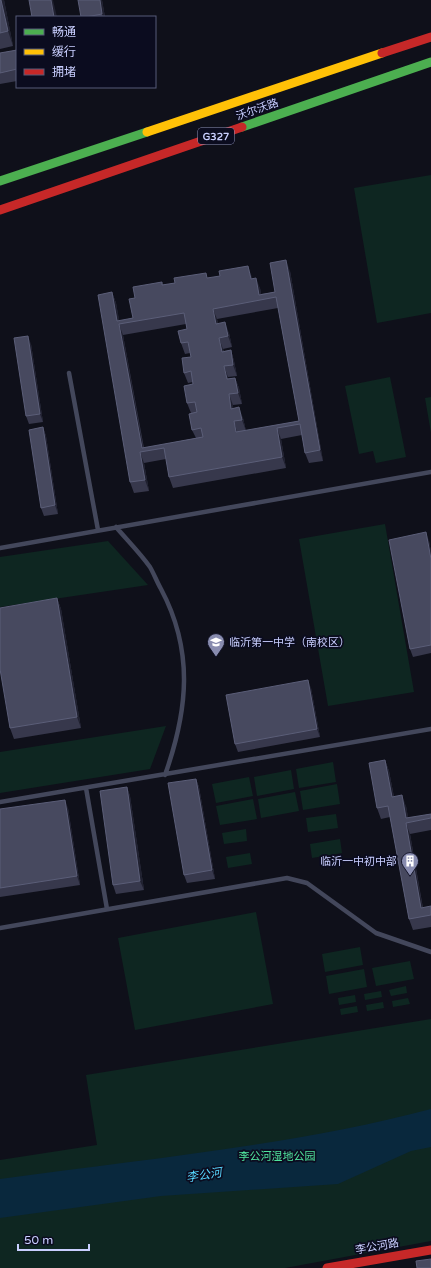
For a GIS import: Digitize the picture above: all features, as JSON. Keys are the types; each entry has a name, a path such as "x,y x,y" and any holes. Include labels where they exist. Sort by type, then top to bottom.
{"main road":[{"name":"沃尔沃路","path":"0,181 431,37"},
{"name":"沃尔沃路","path":"0,210 431,62"},
{"name":"李公河路","path":"327,1268 431,1250"}],"lane":[{"path":"69,373 98,530"},
{"path":"0,548 431,472"},
{"path":"116,527 150,568 173,612 184,658 184,700 174,749 165,775"},
{"path":"0,802 431,729"},
{"path":"86,788 107,910"},
{"path":"0,928 287,878 307,883 376,933 431,952"}],"green space":[{"path":"431,175 431,313 377,323 354,188"},
{"path":"390,377 406,457 376,463 373,451 359,454 345,386"},
{"path":"431,397 431,433 425,398"},
{"path":"385,524 414,692 328,706 299,539"},
{"path":"108,541 148,585 0,607 0,557"},
{"path":"166,726 150,769 0,793 0,752"},
{"path":"333,762 336,782 299,788 296,769"},
{"path":"291,770 294,789 257,796 254,777"},
{"path":"249,777 253,796 216,803 212,784"},
{"path":"337,784 340,804 303,810 300,791"},
{"path":"295,792 299,811 261,818 258,799"},
{"path":"253,799 257,819 220,825 216,806"},
{"path":"336,814 338,828 308,832 306,818"},
{"path":"246,829 247,841 224,844 222,833"},
{"path":"340,839 342,853 312,858 310,844"},
{"path":"250,853 252,864 228,868 226,857"},
{"path":"256,912 273,1004 135,1030 118,938"},
{"path":"360,947 363,965 325,972 322,954"},
{"path":"410,961 414,979 376,986 372,968"},
{"path":"364,969 367,987 329,994 326,976"},
{"path":"406,986 407,993 391,996 389,990"},
{"path":"381,991 382,997 365,1000 364,994"},
{"path":"355,995 356,1002 339,1005 338,998"},
{"path":"408,998 410,1004 393,1007 392,1001"},
{"path":"383,1002 384,1008 367,1011 366,1005"},
{"path":"357,1006 358,1012 341,1015 340,1009"},
{"name":"李公河湿地公园","path":"431,1019 431,1241 285,1268 0,1268 0,1160 97,1145 86,1075"}],"water":[{"name":"李公河","path":"431,1109 431,1147 411,1151 338,1184 161,1196 0,1218 0,1179 163,1158 271,1142 325,1133"}],"building":[{"path":"0,0 8,31 0,33"},
{"path":"29,0 51,0 54,16 32,16"},
{"path":"78,0 100,0 102,14 81,16"},
{"path":"16,50 16,69 0,73 0,53"},
{"path":"286,260 320,450 305,453 300,424 277,428 282,457 169,477 164,448 140,452 145,480 130,482 98,295 112,292 117,321 133,318 129,299 135,298 133,287 162,282 162,285 175,283 174,278 206,273 207,278 220,276 219,271 248,266 251,279 256,278 259,295 275,292 270,263","holes":["276,297 299,421 236,432 234,421 242,420 239,407 231,409 229,394 238,393 235,378 227,379 224,366 233,365 231,350 222,352 219,338 228,336 225,322 216,324 213,309","184,313 187,329 178,331 181,343 188,342 191,357 182,358 184,373 191,371 193,384 184,386 187,403 195,402 197,412 189,414 192,430 201,428 203,437 142,448 119,324"]},
{"path":"28,336 40,414 26,416 14,338"},
{"path":"43,427 55,505 41,508 29,430"},
{"path":"426,532 431,559 431,645 410,649 389,540"},
{"path":"57,598 77,717 10,728 0,669 0,608"},
{"path":"308,680 317,729 235,744 226,695"},
{"name":"临沂一中初中部","path":"385,760 392,797 402,795 406,818 431,814 431,818 406,823 421,908 431,906 431,915 409,919 388,806 377,808 369,763"},
{"path":"196,779 212,870 184,875 168,783"},
{"path":"127,787 140,881 113,885 100,791"},
{"path":"65,800 77,876 0,888 0,809"},
{"path":"431,1259 431,1268 417,1268 416,1261"}],"traffic: fast":[{"path":"242,127 431,62"},
{"path":"0,181 147,132"}],"traffic: slow":[{"path":"147,132 382,53"}],"traffic: jam":[{"path":"382,53 431,37"},
{"path":"0,210 242,127"},
{"path":"327,1268 431,1250"}],"place":[{"name":"临沂第一中学（南校区）","path":"216,657"},
{"name":"临沂一中初中部","path":"410,876"}]}
